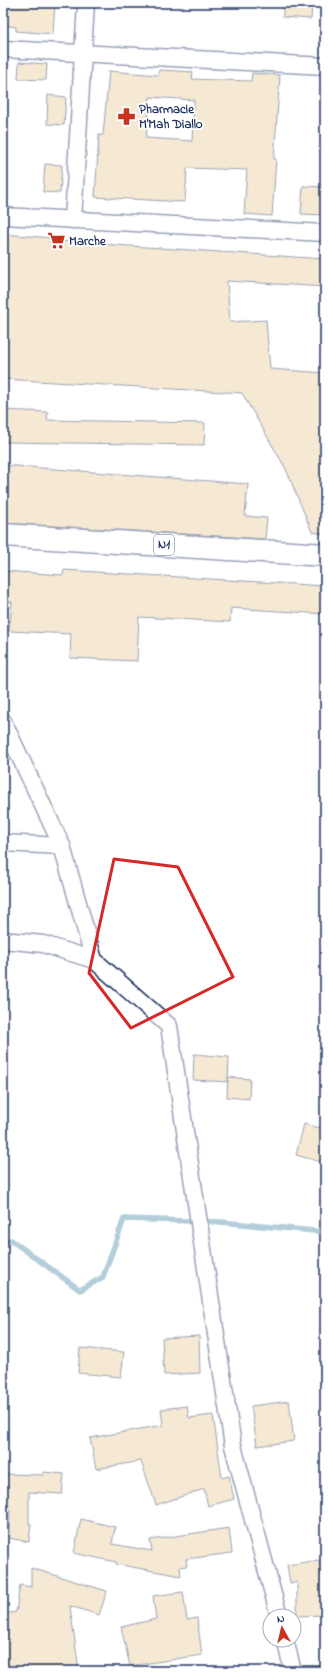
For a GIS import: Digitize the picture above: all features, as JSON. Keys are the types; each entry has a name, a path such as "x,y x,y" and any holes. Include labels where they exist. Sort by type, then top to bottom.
{"highway":[{"name":"N1","path":"3,535 325,555"}],"street":[{"path":"73,220 86,3"},
{"path":"3,49 325,66"},
{"path":"3,216 325,233"},
{"path":"3,721 62,846 94,960"},
{"path":"3,843 62,846"},
{"path":"3,940 43,944 94,960 170,1026 233,1446 277,1608"},
{"path":"287,1648 293,1671"}],"highlighted area":[{"path":"114,859 178,867 233,977 131,1028 89,973"}],"building":[{"path":"3,3 55,3 53,34 16,31 16,27 3,25"},
{"path":"283,3 312,3 311,19 283,17"},
{"path":"19,62 47,64 46,80 18,79"},
{"path":"159,70 193,72 192,79 251,81 252,73 280,75 274,159 276,159 272,216 244,214 247,170 187,168 185,202 95,197 99,135 103,135 109,71 158,75","holes":["150,97 194,100 192,141 146,138"]},
{"path":"48,95 66,97 64,125 47,124"},
{"path":"45,164 62,165 60,193 43,192"},
{"path":"303,186 325,187 325,215 301,214"},
{"path":"3,234 53,238 52,241 325,259 325,287 227,281 230,322 266,320 270,369 325,373 325,534 312,532 286,469 242,393 3,379"},
{"path":"3,410 48,412 47,420 205,423 204,445 3,442"},
{"path":"3,465 248,484 245,516 267,518 265,539 3,523"},
{"path":"64,570 325,586 325,614 231,608 230,622 139,617 137,661 70,658 71,634 9,631 12,602 3,602 3,571 63,575"},
{"path":"194,1054 229,1057 228,1082 193,1080"},
{"path":"228,1077 250,1079 249,1099 227,1097"},
{"path":"304,1124 325,1129 325,1163 296,1155"},
{"path":"199,1336 200,1373 164,1375 162,1338"},
{"path":"80,1348 124,1352 121,1377 78,1373"},
{"path":"289,1401 294,1441 257,1446 251,1406"},
{"path":"187,1406 189,1418 213,1415 222,1478 229,1476 234,1499 208,1506 204,1489 156,1505 141,1461 96,1469 90,1438 163,1425 161,1409"},
{"path":"43,1472 64,1474 62,1494 29,1492 29,1524 31,1524 29,1542 9,1538 10,1510 3,1510 4,1474 43,1475"},
{"path":"81,1519 115,1527 112,1544 152,1551 150,1540 229,1528 232,1553 186,1559 187,1566 180,1567 181,1576 116,1564 116,1562 74,1553"},
{"path":"319,1560 325,1597 325,1615 302,1616 302,1608 297,1608 297,1582 290,1583 287,1565"},
{"path":"31,1568 107,1591 99,1615 70,1606 79,1671 3,1671 3,1614 16,1612 20,1585 31,1587"},
{"path":"183,1592 187,1620 197,1618 202,1655 130,1666 121,1627 156,1619 153,1596"}],"waterway":[{"path":"3,1242 11,1240 80,1290 103,1277 124,1219 221,1222 325,1232"}],"place":[{"name":"Pharmacie M'Mah Diallo","path":"126,116"},
{"name":"Marche","path":"56,241"}]}
